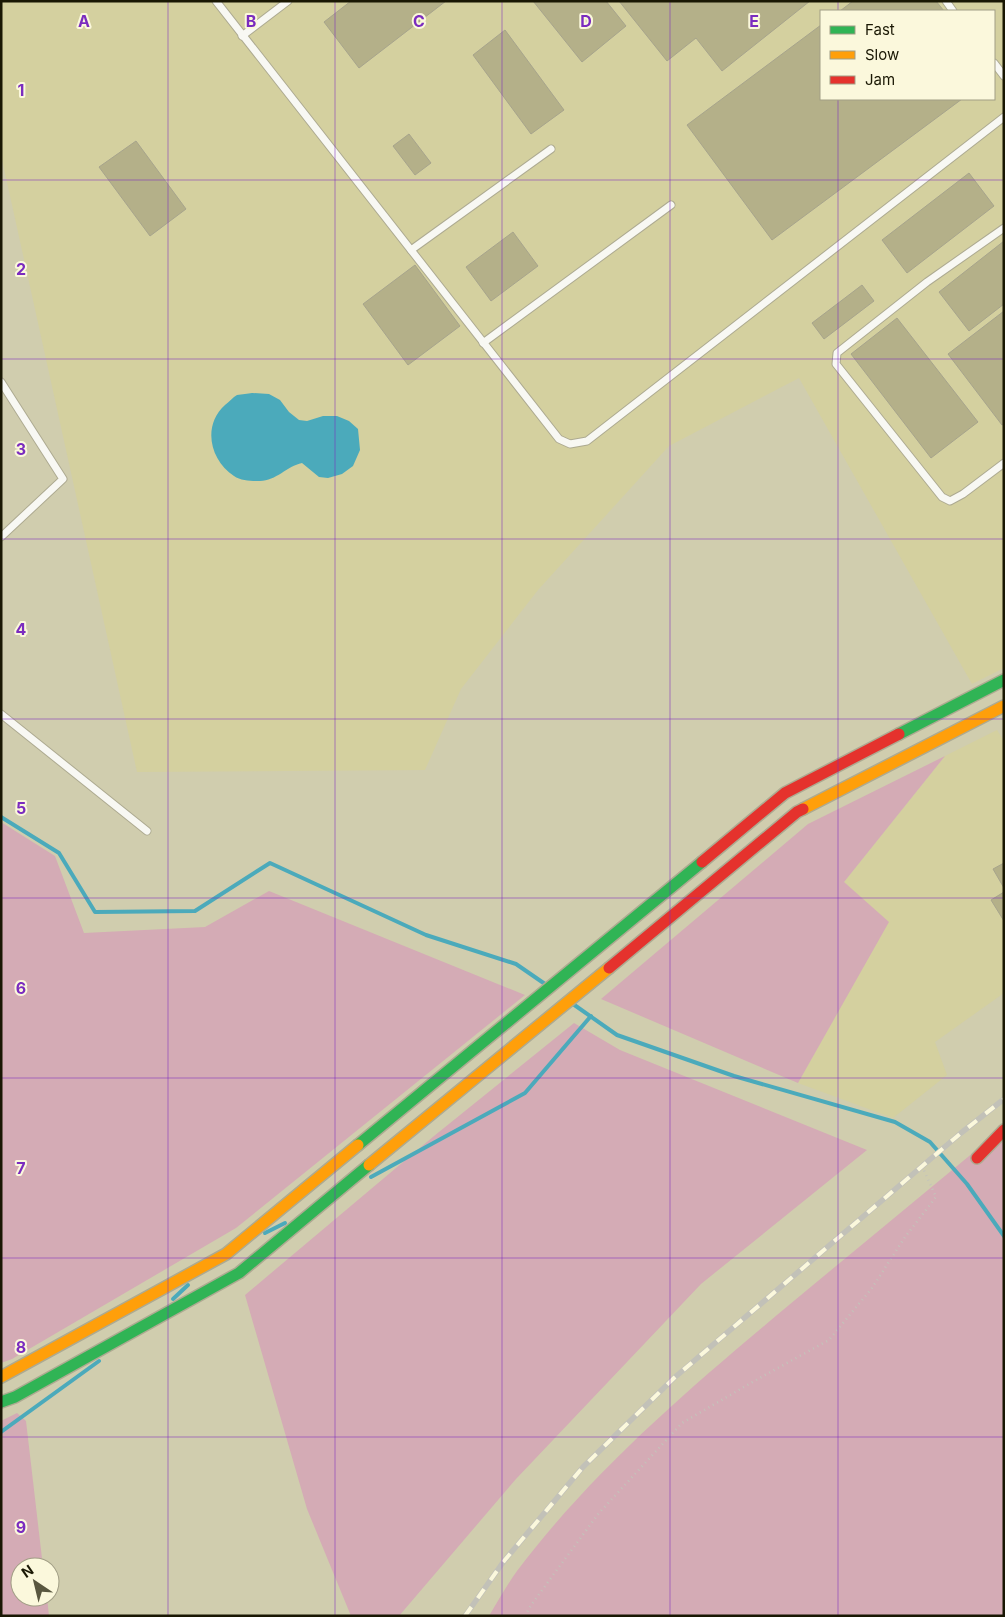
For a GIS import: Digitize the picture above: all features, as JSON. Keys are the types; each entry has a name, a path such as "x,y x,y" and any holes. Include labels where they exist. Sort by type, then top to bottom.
{"street":[{"path":"1,1377 226,1254 785,793 1004,680"},
{"path":"1,1402 16,1396 239,1273 798,812 1004,706"},
{"path":"977,1158 1004,1130"}],"lane":[{"path":"216,1 559,439 570,444 586,441 1004,117"},
{"path":"242,36 288,1"},
{"path":"995,64 1004,76"},
{"path":"411,250 551,149"},
{"path":"483,342 672,205"},
{"path":"1004,228 928,282 837,353 836,364 942,497 950,501 963,494 1004,463"},
{"path":"1,382 63,479 1,537"},
{"path":"1,714 147,831"}],"path":[{"path":"525,1616 531,1605 599,1513 682,1423 829,1340 872,1288 905,1237 936,1197 922,1166"}],"shaded area":[{"path":"1,1 1004,1 1004,668 972,684 799,378 669,446 538,590 461,689 425,770 137,772 1,155"},
{"path":"997,730 1004,741 1004,993 935,1042 947,1075 893,1118 798,1083 888,922 844,882 945,756"},
{"path":"945,756 844,882 889,922 798,1083 601,999 808,824"},
{"path":"1,822 55,856 84,933 205,927 269,891 525,995 236,1228 12,1359 1,1363"},
{"path":"574,1023 620,1050 867,1150 701,1284 516,1479 399,1616 351,1616 307,1509 245,1295 434,1136"},
{"path":"1004,1127 1004,1616 489,1616 517,1571 547,1534 578,1498 645,1430 752,1336"},
{"path":"17,1413 26,1421 42,1557 10,1557 10,1607 48,1607 49,1616 1,1616 1,1421"}],"water":[{"path":"252,393 269,394 280,400 289,412 299,420 307,421 323,416 337,416 349,421 358,429 360,450 353,466 342,474 328,478 319,477 302,463 266,480 247,480 234,476 219,461 212,442 211,432 218,413 225,405 237,395"}],"building":[{"path":"351,1 446,1 359,68 324,22"},
{"path":"533,1 606,1 626,26 582,62"},
{"path":"619,1 810,1 722,71 696,38 667,61"},
{"path":"853,1 936,1 943,10 841,10"},
{"path":"820,26 820,100 961,100 772,240 687,125"},
{"path":"505,30 564,110 531,134 473,55"},
{"path":"409,134 431,163 415,175 393,146"},
{"path":"136,141 186,209 150,236 99,167"},
{"path":"969,173 994,206 907,273 882,240"},
{"path":"513,232 538,266 491,301 466,267"},
{"path":"1004,241 1004,304 969,331 939,292"},
{"path":"415,265 460,326 408,365 363,304"},
{"path":"862,285 874,301 824,339 812,323"},
{"path":"1004,311 1004,424 1002,425 948,354"},
{"path":"897,318 978,422 931,458 851,354"},
{"path":"1004,863 1004,888 993,869"},
{"path":"1004,892 1004,921 991,900"}],"waterway":[{"path":"1,817 59,853 95,912 195,911 270,863 426,935 516,964 545,984"},
{"path":"573,1004 617,1035 734,1076 895,1122 930,1142 967,1184 1004,1236"},
{"path":"371,1177 525,1093 591,1016"},
{"path":"265,1233 285,1223"},
{"path":"173,1299 188,1285"},
{"path":"1,1432 99,1361"}],"railway":[{"path":"465,1616 504,1561 583,1467 674,1378 961,1133 1004,1099"}],"traffic: fast":[{"path":"899,734 1004,680"},
{"path":"358,1145 702,862"},
{"path":"1,1402 15,1397 239,1273 369,1165"}],"traffic: slow":[{"path":"803,809 1004,706"},
{"path":"369,1165 609,968"},
{"path":"1,1377 226,1254 358,1145"}],"traffic: jam":[{"path":"702,862 785,793 899,734"},
{"path":"609,968 803,809"},
{"path":"977,1158 1004,1130"}]}
